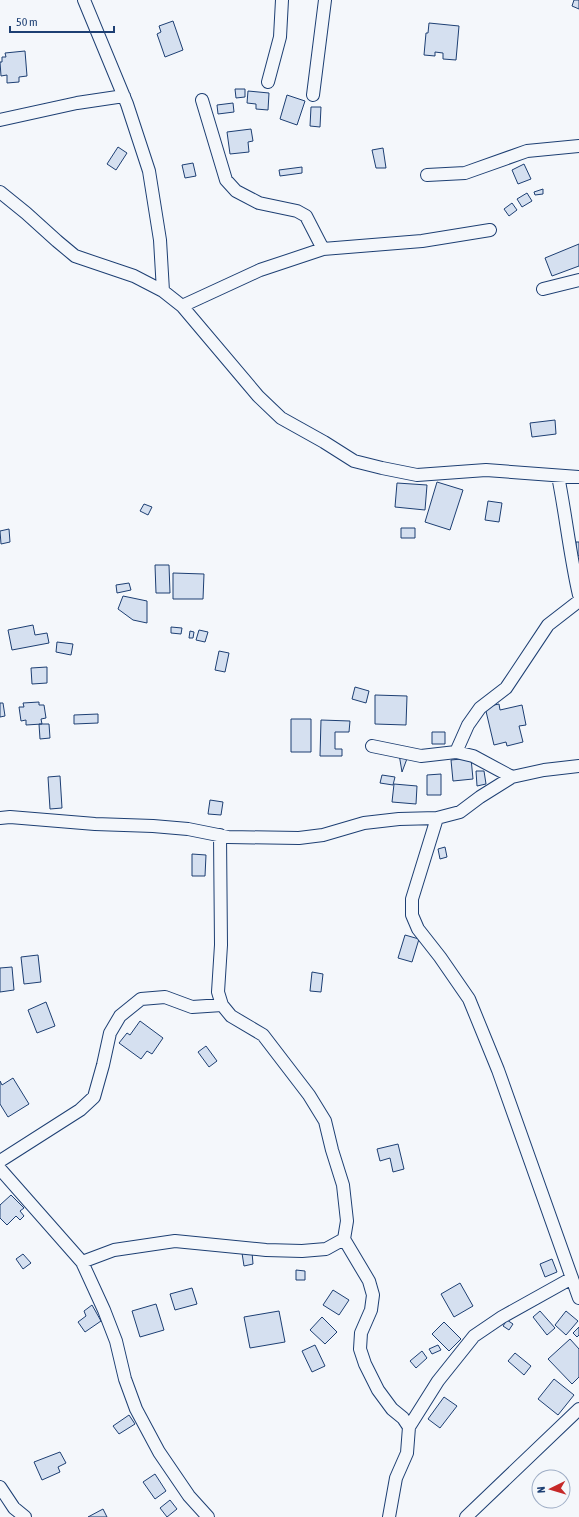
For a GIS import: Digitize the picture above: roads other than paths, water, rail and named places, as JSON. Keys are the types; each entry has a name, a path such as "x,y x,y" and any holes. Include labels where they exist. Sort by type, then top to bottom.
{"street":[{"path":"84,0 124,96 149,170 160,240 163,291"},
{"path":"268,82 280,37 282,0"},
{"path":"313,95 325,0"},
{"path":"0,120 77,103 124,96"},
{"path":"202,100 226,180 236,191 259,203 297,211 306,216 323,249"},
{"path":"427,175 465,173 527,151 579,146"},
{"path":"0,192 75,256 134,276 163,291 182,306 258,396 281,418 354,460 382,468 417,475 486,470 579,477"},
{"path":"182,306 260,270 323,249 422,241 490,230"},
{"path":"543,289 579,280"},
{"path":"558,476 571,558 579,595"},
{"path":"456,752 468,725 480,708 506,688 548,625 579,601"},
{"path":"372,746 421,756 456,752 473,756 512,778"},
{"path":"0,818 10,817 95,824 153,826 220,835 270,839 299,838 323,835 364,823 399,819 436,818 460,812 486,793 512,778 544,770 579,766"},
{"path":"436,818 412,899 412,915 418,929 440,957 469,999 498,1070 579,1296"},
{"path":"220,835 221,946 218,992 222,1005 231,1016 263,1035 309,1095 325,1121 343,1185 347,1221 344,1239 369,1281 373,1296 371,1310 361,1333 360,1349 365,1364 378,1390 392,1409 404,1418 409,1427"},
{"path":"0,1160 80,1110 94,1097 110,1033 120,1016 141,999 165,998 192,1007 222,1005"},
{"path":"0,1169 82,1262 114,1335 125,1379 136,1409 168,1464 189,1496 208,1517"},
{"path":"82,1262 114,1250 175,1241 266,1250 302,1251 326,1249 344,1239"},
{"path":"389,1517 396,1478 407,1453 409,1427 438,1381 474,1336 502,1317 572,1278"},
{"path":"466,1517 579,1409"},
{"path":"0,1487 14,1508 24,1517"}]}
